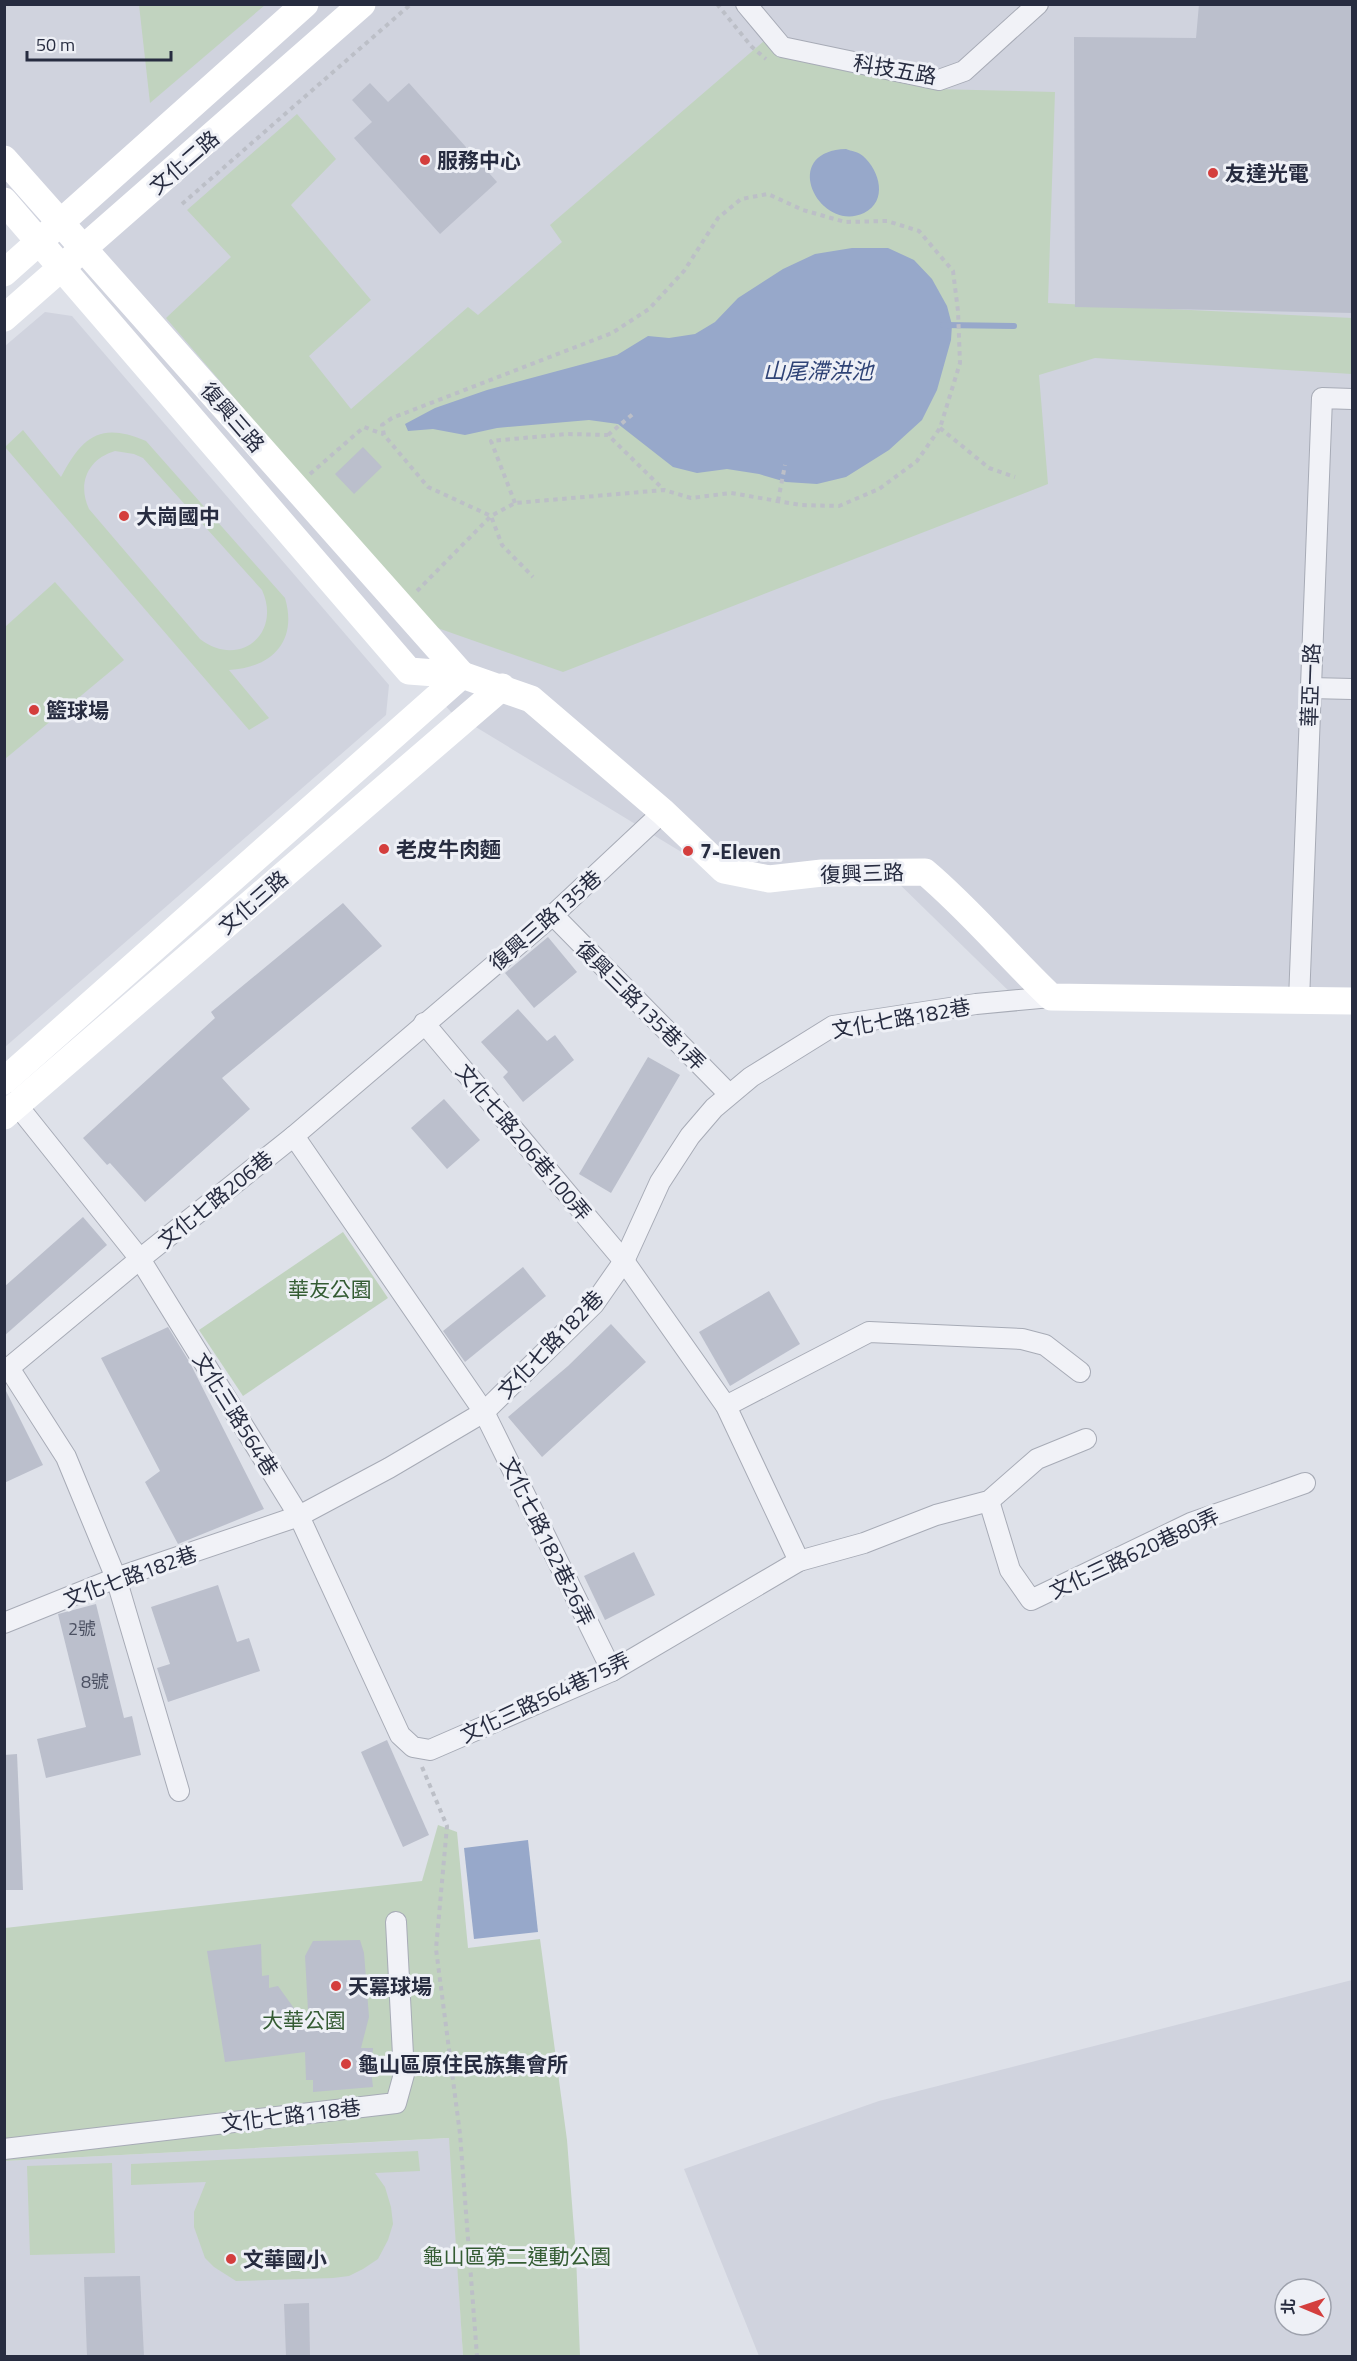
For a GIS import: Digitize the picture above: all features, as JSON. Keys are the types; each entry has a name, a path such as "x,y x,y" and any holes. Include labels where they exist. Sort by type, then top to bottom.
{"street":[{"name":"文化二路","path":"4,273 304,4"},
{"name":"文化二路","path":"4,318 362,4"},
{"name":"科技五路","path":"746,4 782,47 939,80 964,71 1038,4"},
{"name":"復興三路","path":"4,159 462,675"},
{"name":"復興三路","path":"4,201 409,671 462,675 502,687 531,699 663,812 724,870 769,879 880,870 925,872 956,898 1008,956 1051,997"},
{"name":"華亞一路","path":"1299,1001 1323,398 1353,399"},
{"name":"文化三路","path":"4,1081 462,675"},
{"name":"文化三路","path":"9,1108 502,687"},
{"path":"1310,688 1353,689"},
{"name":"復興三路135巷","path":"424,1023 553,915 663,812"},
{"name":"復興三路135巷1弄","path":"553,915 729,1094"},
{"path":"1051,997 1353,1001"},
{"name":"文化七路182巷","path":"4,1623 116,1578 299,1516 389,1468 484,1412 594,1304 624,1261 660,1182 690,1136 729,1094 759,1071 832,1026 954,1007 1051,997"},
{"name":"文化七路206巷","path":"7,1370 140,1259 294,1136 424,1023"},
{"name":"文化七路206巷100弄","path":"424,1023 624,1261 726,1406"},
{"name":"文化三路564巷","path":"9,1108 140,1259 299,1516 400,1735 413,1747"},
{"name":"文化七路182巷26弄","path":"294,1136 484,1412 612,1671"},
{"path":"1080,1372 1045,1346 1022,1339 869,1332 726,1406 799,1561 864,1543 936,1515 989,1501 1037,1459 1086,1439"},
{"path":"7,1370 66,1457 116,1578 179,1791"},
{"name":"文化三路620巷80弄","path":"989,1501 1010,1570 1031,1600 1191,1523 1305,1483"},
{"name":"文化三路564巷75弄","path":"413,1747 430,1750 612,1671 799,1561"},
{"name":"文化七路118巷","path":"4,2149 396,2103 404,2074 396,1922"}],"path":[{"path":"182,204 411,4"},
{"path":"384,435 382,425 393,418 612,333 649,309 684,271 717,218 741,199 768,194 803,210 845,222 887,220 919,231 952,271 958,311 960,363 940,428 917,461 879,489 839,506 778,501 730,493 691,498 664,490 515,503 491,516 402,607"},
{"path":"515,503 491,441 567,434 608,435 634,413"},
{"path":"295,488 364,427 384,435 428,487 491,516 502,545 533,577"},
{"path":"940,428 989,468 1015,477"},
{"path":"608,435 664,490"},
{"path":"778,501 785,465"},
{"path":"413,1747 447,1826 436,1949 460,2134 477,2356"}],"shaded area":[{"path":"5,5 1352,5 1352,1000 1020,1002 888,873 706,867 451,712 271,509 5,190"},
{"name":"大崗國中","path":"45,312 72,316 389,685 386,715 5,1047 5,346"},
{"path":"1352,1980 1352,2356 759,2356 684,2169 879,2101"},
{"name":"文華國小","path":"450,2138 463,2356 5,2356 5,2161"}],"green space":[{"path":"139,4 265,5 150,103"},
{"path":"764,41 778,57 934,89 1055,92 1048,303 1352,318 1352,374 1095,358 1039,375 1048,484 563,672 429,625 166,318 231,257 187,210 297,114 336,159 291,205 371,300 309,356 351,409 468,307 478,315 562,242 550,225"},
{"path":"23,430 61,477 77,452 94,436 116,433 146,441 285,598 288,628 278,650 257,664 229,670 269,718 249,730 5,447","holes":["115,451 143,458 262,590 267,606 266,620 261,633 253,642 242,648 229,650 215,647 200,639 89,509 84,490 87,473 92,466"]},
{"name":"籃球場","path":"55,582 124,660 5,759 5,627"},
{"name":"華友公園","path":"343,1232 388,1298 243,1396 199,1330"},
{"name":"大華公園","path":"438,1825 457,1832 468,1948 540,1939 567,2140 576,2255 580,2356 463,2356 449,2138 5,2161 5,1928 422,1881"},
{"path":"418,2151 420,2171 375,2173 385,2187 393,2224 378,2259 349,2276 333,2278 236,2281 214,2267 205,2258 194,2227 194,2212 206,2182 131,2185 131,2164"},
{"path":"112,2163 115,2253 30,2255 27,2166"}],"water":[{"path":"846,149 861,155 869,162 879,186 879,194 872,208 864,213 848,216 833,212 821,203 813,190 810,176 814,163 825,153"},
{"name":"山尾滯洪池","path":"852,248 888,248 914,260 932,279 947,306 952,325 951,340 937,390 922,420 889,450 846,477 817,484 786,482 759,474 727,469 697,473 673,467 618,424 589,420 497,428 465,435 433,429 408,431 405,424 435,408 487,390 617,355 648,336 669,338 695,334 715,322 738,298 783,269 815,254"},
{"path":"528,1840 538,1932 474,1939 464,1848"}],"building":[{"name":"友達光電","path":"1199,4 1353,4 1353,313 1075,307 1074,37 1196,38"},
{"name":"服務中心","path":"370,83 388,102 409,83 497,182 440,234 354,138 372,122 352,100"},
{"path":"363,447 382,467 354,494 335,474"},
{"path":"343,903 382,946 222,1078 250,1109 145,1202 110,1163 107,1165 83,1138 215,1018 211,1012"},
{"path":"548,937 577,972 534,1008 505,973"},
{"path":"518,1009 547,1041 555,1035 574,1060 523,1102 503,1077 508,1072 481,1042"},
{"path":"648,1057 680,1075 611,1193 579,1174"},
{"path":"444,1099 480,1140 447,1169 411,1128"},
{"path":"83,1217 107,1245 4,1336 4,1287"},
{"path":"523,1267 546,1296 465,1362 443,1331"},
{"path":"769,1291 800,1344 730,1386 699,1332"},
{"path":"611,1324 646,1362 542,1457 508,1417 568,1366"},
{"path":"168,1327 190,1363 264,1509 178,1544 145,1482 160,1471 101,1358"},
{"path":"4,1387 43,1465 4,1483"},
{"path":"634,1552 655,1595 605,1620 584,1576"},
{"path":"218,1585 237,1642 249,1638 260,1671 168,1702 157,1668 170,1664 151,1607"},
{"path":"96,1604 124,1718 132,1716 141,1755 46,1778 37,1739 86,1727 58,1614"},
{"path":"387,1740 429,1835 403,1847 361,1752"},
{"path":"17,1754 23,1890 4,1890 4,1755"},
{"path":"360,1940 364,1953 369,2017 361,2048 373,2048 371,2070 373,2087 313,2092 313,2080 306,2080 305,2052 225,2062 207,1951 261,1944 262,1976 269,1975 269,1988 278,1986 309,2029 305,1956 313,1941"},
{"path":"140,2276 144,2356 87,2356 84,2277"},
{"path":"309,2303 310,2356 286,2356 284,2304"}],"waterway":[{"path":"943,325 1014,326"}],"place":[{"name":"服務中心","path":"425,160"},
{"name":"友達光電","path":"1213,173"},
{"name":"大崗國中","path":"124,516"},
{"name":"籃球場","path":"34,710"},
{"name":"老皮牛肉麵","path":"384,849"},
{"name":"7-Eleven","path":"688,851"},
{"name":"天冪球場","path":"336,1986"},
{"name":"龜山區原住民族集會所","path":"346,2064"},
{"name":"文華國小","path":"231,2259"}],"park label":[{"name":"龜山區第二運動公園","path":"517,2256"}]}
